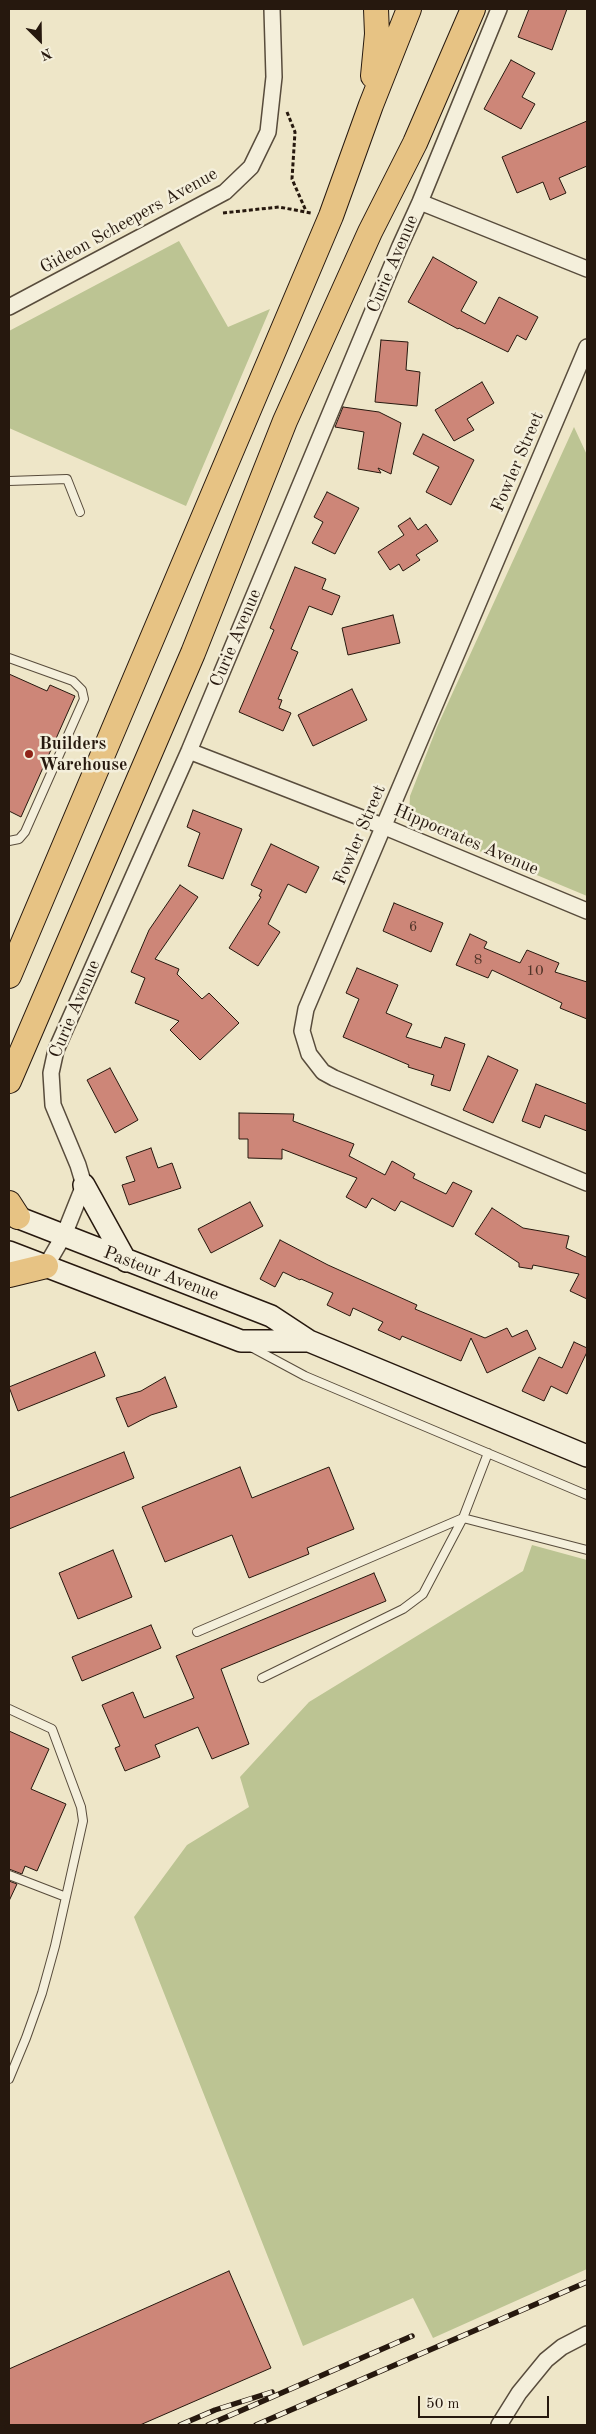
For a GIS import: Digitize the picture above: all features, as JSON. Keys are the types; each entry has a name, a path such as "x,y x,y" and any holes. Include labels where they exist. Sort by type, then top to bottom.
{"main road":[{"path":"370,105 378,34 376,9"},
{"path":"9,976 332,216 370,105 409,9"},
{"name":"Curie Avenue","path":"9,1081 193,652 285,421 370,232 415,143 471,9"},
{"path":"9,1275 46,1266"}],"street":[{"name":"Gideon Scheepers Avenue","path":"9,307 226,192 251,167 268,132 274,77 272,9"},
{"name":"Curie Avenue","path":"84,1185 78,1165 53,1105 50,1086 53,1061 189,751 420,202 498,9"},
{"path":"420,202 587,268"},
{"name":"Fowler Street","path":"587,347 306,1008 302,1031 309,1054 323,1072 334,1078 587,1183"},
{"name":"Hippocrates Avenue","path":"189,751 384,827 587,911"},
{"path":"46,1266 64,1235 84,1185"},
{"path":"84,1185 126,1261"},
{"name":"Pasteur Avenue","path":"12,1211 126,1261 271,1316 309,1341 587,1456"},
{"name":"Pasteur Avenue","path":"9,1252 241,1341 309,1341"},
{"path":"499,2425 520,2393 546,2360 562,2347 587,2334"}],"lane":[{"path":"9,482 67,479 80,512"},
{"path":"9,658 74,681 82,690 84,699 25,832 18,839 9,841"},
{"path":"241,1341 306,1376 587,1495"},
{"path":"262,1678 403,1609 423,1594 464,1518 488,1453"},
{"path":"197,1632 464,1518 587,1550"},
{"path":"9,1709 52,1728 81,1807 82,1825 42,1993 9,2079"},
{"path":"9,1874 66,1897"}],"path":[{"path":"274,77 295,132 292,179 306,212"},
{"path":"222,213 279,207 332,216"}],"green space":[{"path":"179,241 228,327 270,309 186,506 9,428 9,331"},
{"path":"574,427 587,455 587,896 424,828 409,814 410,796 437,727"},
{"path":"532,1545 587,1560 587,2269 433,2338 413,2298 303,2346 134,1917 187,1845 249,1807 240,1777 309,1702 523,1571"}],"building":[{"path":"529,9 567,9 552,50 518,37"},
{"path":"511,60 535,73 522,97 535,104 521,129 484,109"},
{"path":"587,121 587,166 559,178 566,193 550,200 543,182 517,193 502,157"},
{"path":"433,257 477,282 461,311 485,324 499,297 538,317 526,340 517,335 508,352 458,329 408,302"},
{"path":"381,340 408,342 406,370 420,372 417,406 375,402"},
{"path":"482,382 494,403 467,419 474,430 454,441 435,410"},
{"path":"343,407 379,412 401,423 391,474 378,468 381,473 358,469 364,432 335,427"},
{"path":"423,434 474,460 451,505 426,492 439,467 413,454"},
{"path":"327,492 359,508 335,554 312,543 323,522 314,517"},
{"path":"410,518 418,530 426,524 438,541 416,555 420,560 403,571 399,564 390,570 378,552 404,535 398,526"},
{"path":"295,567 326,579 322,589 340,596 332,615 309,606 291,649 298,652 278,699 282,700 279,708 291,713 283,731 239,712 274,630 270,628"},
{"path":"393,615 400,643 348,655 342,628"},
{"name":"Builders Warehouse","path":"9,674 47,691 50,685 75,696 21,817 9,811"},
{"path":"352,689 367,720 313,746 298,715"},
{"path":"193,810 242,829 223,879 188,866 200,833 187,827"},
{"path":"271,844 319,867 306,893 288,884 268,924 280,932 258,966 229,948 261,897 259,896 262,890 251,885"},
{"path":"180,885 198,897 155,959 179,969 177,974 202,999 209,993 239,1023 200,1060 170,1030 179,1021 135,1003 145,978 131,972 149,930"},
{"path":"394,903 443,923 431,952 383,931"},
{"path":"470,934 487,942 484,948 520,963 527,950 559,963 555,972 587,982 587,1019 560,1008 562,1003 492,970 488,978 456,965"},
{"path":"357,968 398,985 386,1013 412,1024 406,1037 441,1048 445,1037 465,1044 450,1091 431,1085 434,1075 408,1067 409,1065 343,1037 359,999 346,993"},
{"path":"488,1056 518,1070 493,1123 463,1110"},
{"path":"110,1068 138,1120 115,1133 87,1080"},
{"path":"536,1084 587,1104 587,1131 545,1115 540,1128 522,1121"},
{"path":"239,1113 294,1114 293,1121 354,1144 349,1156 385,1175 392,1161 415,1174 413,1178 446,1194 453,1182 472,1191 453,1227 401,1201 395,1211 372,1198 366,1208 346,1197 357,1178 282,1149 282,1159 248,1158 248,1139 239,1139"},
{"path":"151,1148 158,1168 172,1163 181,1188 129,1205 122,1185 135,1181 126,1157"},
{"path":"250,1202 263,1226 211,1253 198,1229"},
{"path":"492,1208 523,1228 569,1236 566,1248 586,1257 587,1255 587,1299 570,1291 579,1274 533,1265 532,1269 519,1267 519,1263 475,1234"},
{"path":"280,1240 328,1265 417,1305 415,1309 485,1338 507,1328 512,1337 527,1330 536,1349 487,1373 471,1338 461,1361 402,1336 400,1340 378,1330 383,1322 353,1308 350,1316 327,1305 333,1293 301,1279 283,1272 275,1287 260,1279"},
{"path":"574,1342 587,1348 587,1352 567,1394 551,1386 544,1401 522,1391 539,1357 562,1368"},
{"path":"95,1352 105,1376 18,1411 9,1387"},
{"path":"165,1377 177,1407 151,1415 128,1427 116,1398 141,1391"},
{"path":"124,1452 134,1478 9,1529 9,1498"},
{"path":"240,1467 252,1498 329,1467 354,1529 307,1548 309,1554 249,1578 232,1535 165,1562 142,1507"},
{"path":"113,1550 132,1597 78,1619 59,1573"},
{"path":"374,1573 386,1601 221,1669 249,1744 212,1759 198,1727 155,1745 160,1757 125,1771 115,1748 120,1746 102,1705 133,1692 144,1718 194,1698 176,1656"},
{"path":"151,1625 161,1648 82,1681 72,1657"},
{"path":"9,1731 49,1749 31,1789 66,1804 37,1871 25,1866 22,1874 9,1869"},
{"path":"9,1881 17,1884 9,1901"},
{"path":"229,2271 271,2368 140,2425 9,2425 9,2369"}],"railway":[{"path":"256,2425 587,2282"},
{"path":"208,2425 412,2336"},
{"path":"180,2425 215,2410 272,2392"}],"place":[{"name":"Builders Warehouse","path":"29,754"}]}
